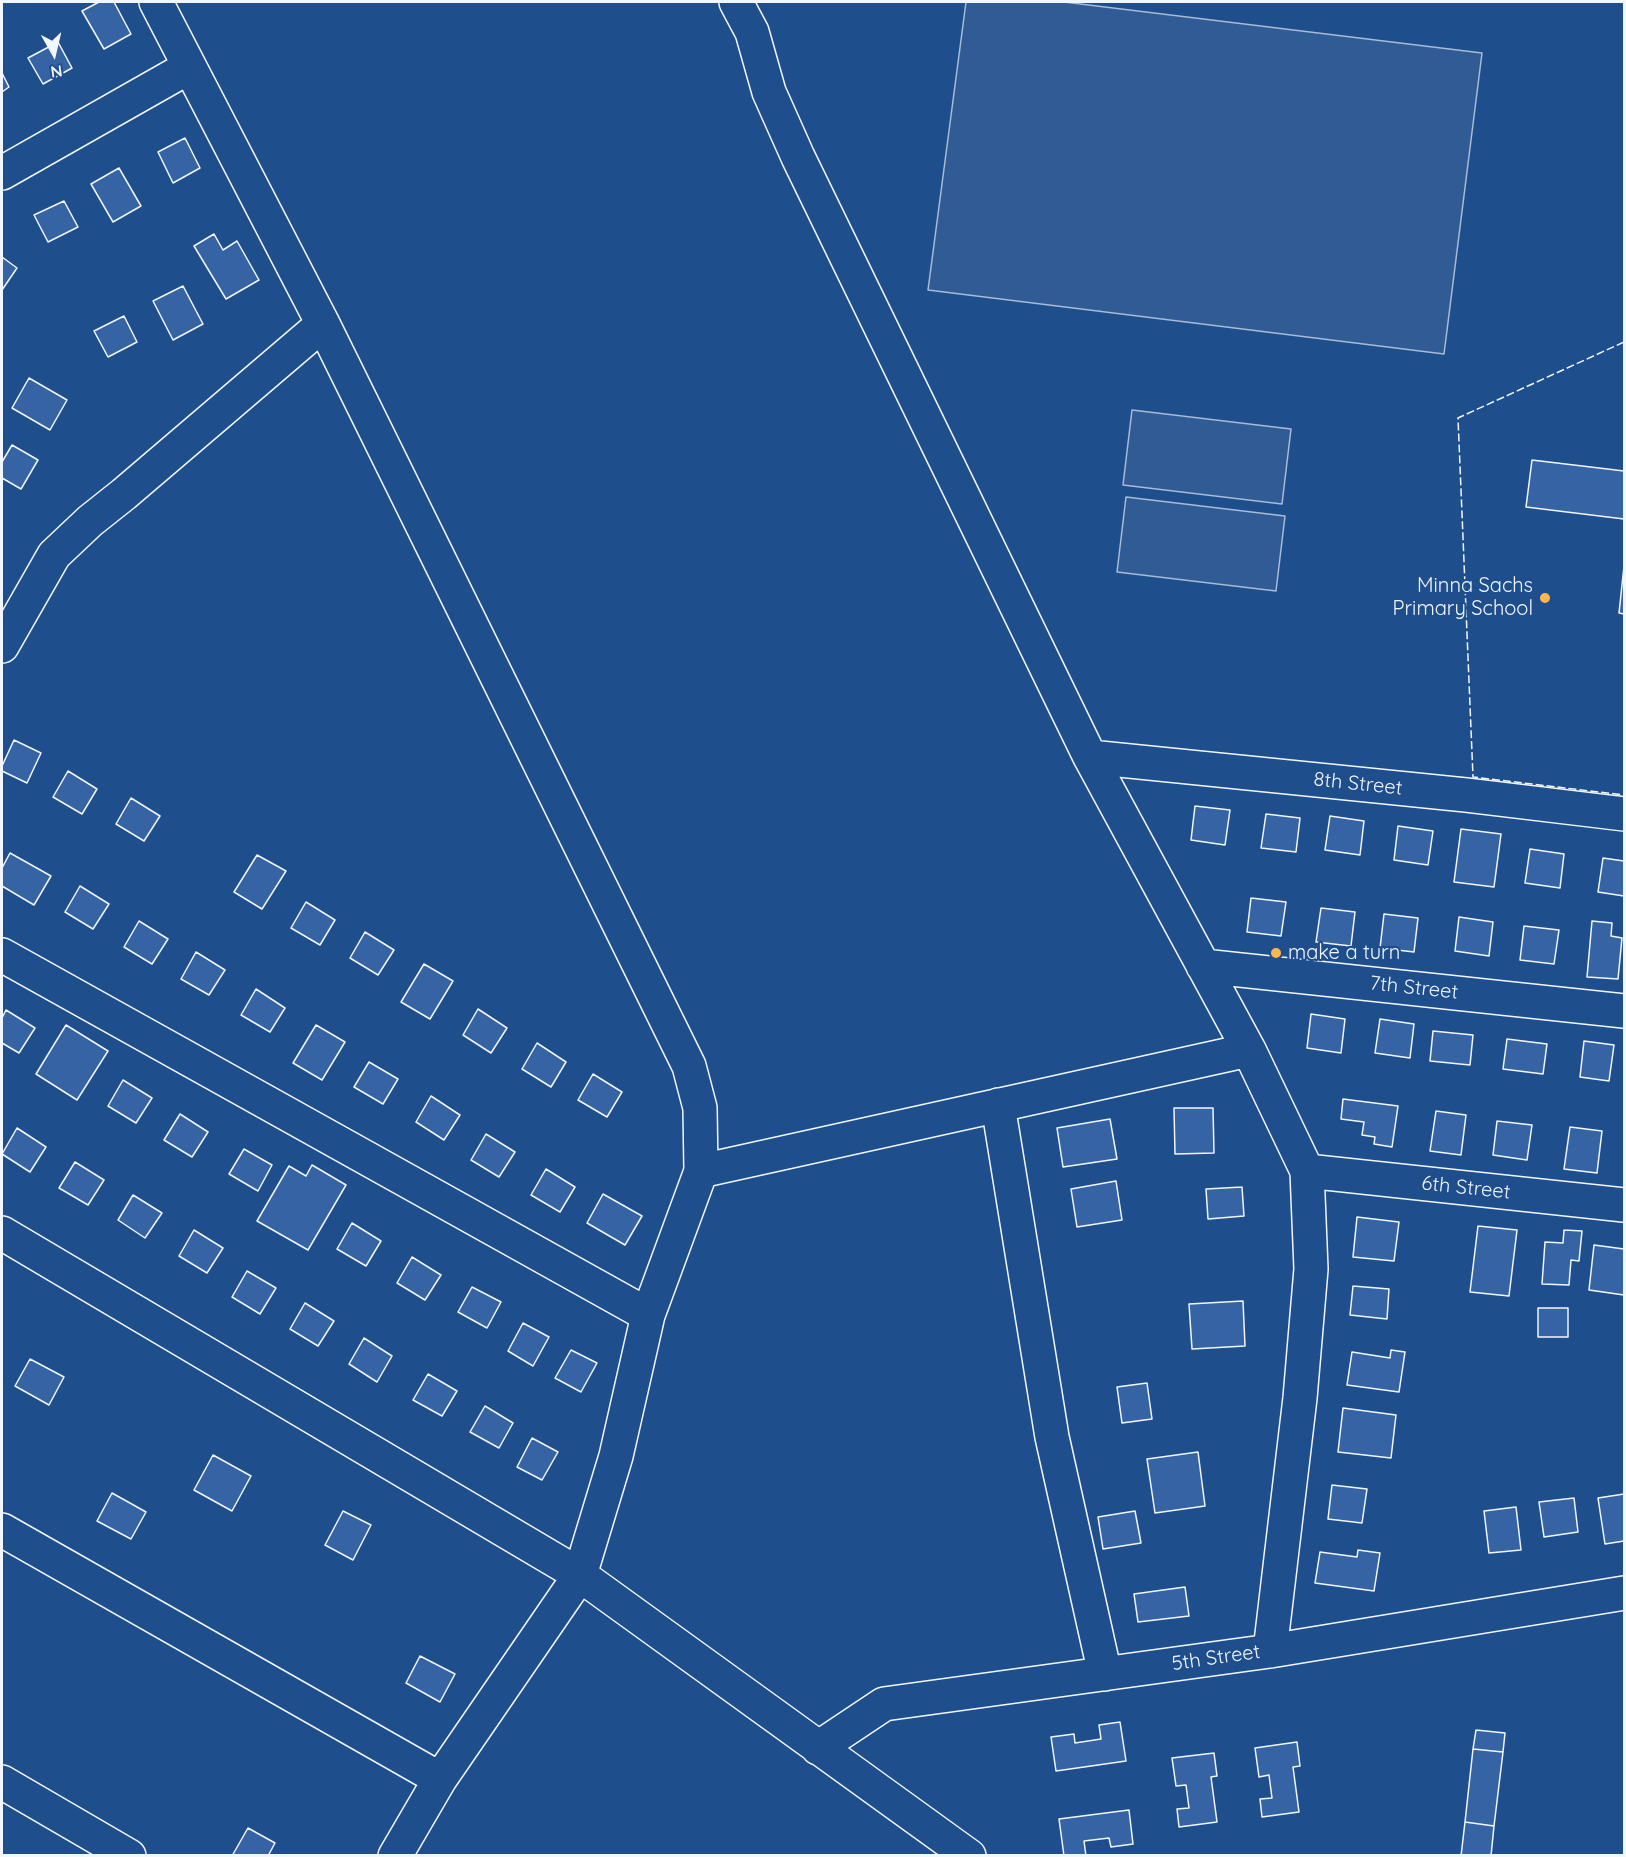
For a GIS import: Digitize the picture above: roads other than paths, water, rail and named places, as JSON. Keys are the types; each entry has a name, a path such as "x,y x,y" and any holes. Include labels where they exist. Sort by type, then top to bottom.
{"street":[{"path":"156,2 323,324 689,1066 700,1108 701,1171 648,1315 616,1456 580,1575 440,1779 395,1856"},
{"path":"736,2 757,17 769,92 1090,757 1249,1050 1307,1171 1310,1281 1300,1398 1270,1651"},
{"path":"2,173 189,67"},
{"path":"2,646 54,555 90,521 323,324"},
{"name":"8th Street","path":"1090,757 1466,795 1624,814"},
{"path":"2,955 648,1315"},
{"name":"7th Street","path":"1203,966 1624,1011"},
{"path":"701,1171 1249,1050"},
{"path":"998,1105 1052,1437 1105,1674"},
{"name":"6th Street","path":"1307,1171 1624,1205"},
{"path":"2,1233 580,1575 969,1856"},
{"path":"2,1530 440,1779"},
{"name":"5th Street","path":"818,1748 884,1704 1270,1651 1624,1593"},
{"path":"2,1782 129,1856"}],"place":[{"name":"Minna Sachs Primary School","path":"1545,598"},
{"name":"make a turn","path":"1276,953"}]}
